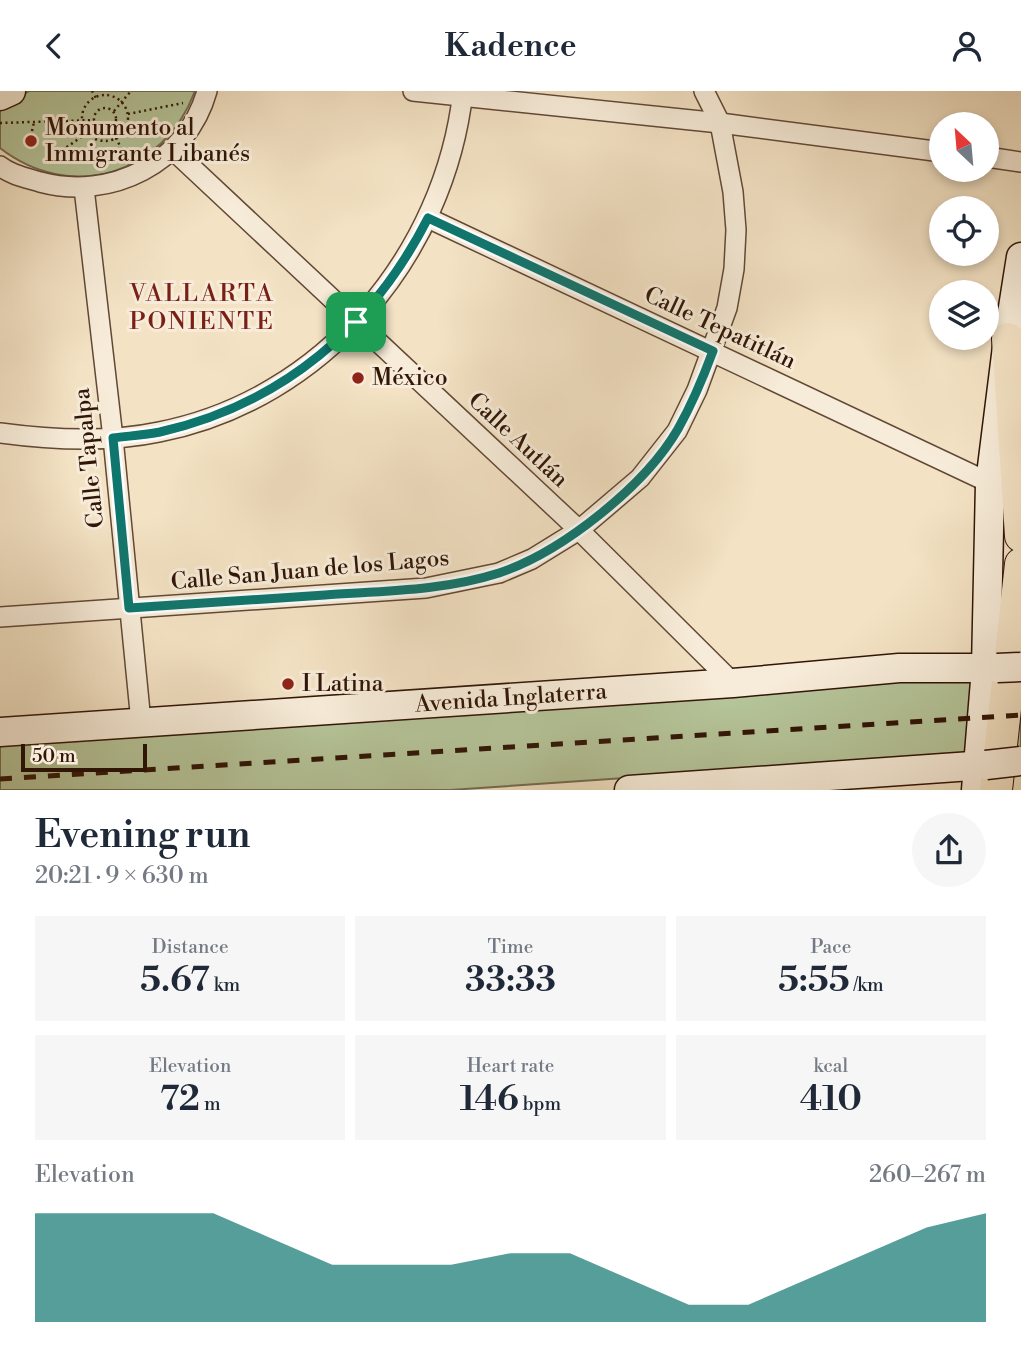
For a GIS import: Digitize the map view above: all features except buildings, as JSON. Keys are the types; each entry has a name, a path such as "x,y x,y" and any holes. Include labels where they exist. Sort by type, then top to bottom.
{"main road":[{"path":"1008,339 1021,536"},
{"path":"984,777 1021,563"}],"street":[{"path":"0,96 11,91"},
{"path":"413,91 463,94 720,123 929,150"},
{"name":"Calle San Juan de los Lagos","path":"0,617 426,588 499,573 532,559 579,530 640,478 677,431 713,351 727,308 734,269 736,230 731,181 720,123 704,91"},
{"path":"0,433 35,438 113,438 159,432 203,420 250,401 292,377 356,322 390,282 410,252 428,218 450,157 463,94"},
{"path":"2,171 55,186 84,188 115,183 147,169 173,150 190,129 203,104 201,96"},
{"name":"Calle Autlán","path":"173,150 579,530 733,683"},
{"path":"999,159 1021,162"},
{"name":"Calle Tapalpa","path":"84,188 113,438 141,722"},
{"name":"Calle Tepatitlán","path":"428,218 990,483"},
{"path":"984,777 1001,668 990,483 1021,257"},
{"name":"Avenida Inglaterra","path":"0,732 733,683 899,668 1001,668"},
{"path":"629,790 984,777 1021,761"}],"path":[{"path":"92,91 96,97"},
{"path":"114,111 131,91"},
{"path":"107,96 122,103 128,114 126,128 116,139 100,141 87,133 82,121 85,107 96,97 107,96"},
{"path":"128,114 201,96"},
{"path":"108,107 114,111 116,123 111,128 100,129 94,120 95,113 100,108 108,107"},
{"path":"0,123 94,120"},
{"path":"32,131 34,122"},
{"path":"111,128 132,170"},
{"path":"40,166 87,133"},
{"path":"43,155 49,159"}],"green space":[{"path":"29,91 195,91 181,120 161,143 138,160 112,172 85,176 56,174 27,165 0,148 0,105"},
{"path":"1021,673 1021,751 450,790 0,790 0,743"}],"railway":[{"path":"0,779 1021,715"}],"place":[{"name":"Monumento al Inmigrante Libanés","path":"31,141"},
{"name":"México","path":"358,378"},
{"name":"I Latina","path":"288,684"}],"district":[{"name":"VALLARTA PONIENTE","path":"202,308"}],"route":[{"path":"428,218 713,351 677,431 640,478 606,510 556,546 532,559 499,573 426,588 129,608 113,438 159,432 203,420 250,401 292,377 356,322 390,282 428,218"}]}
